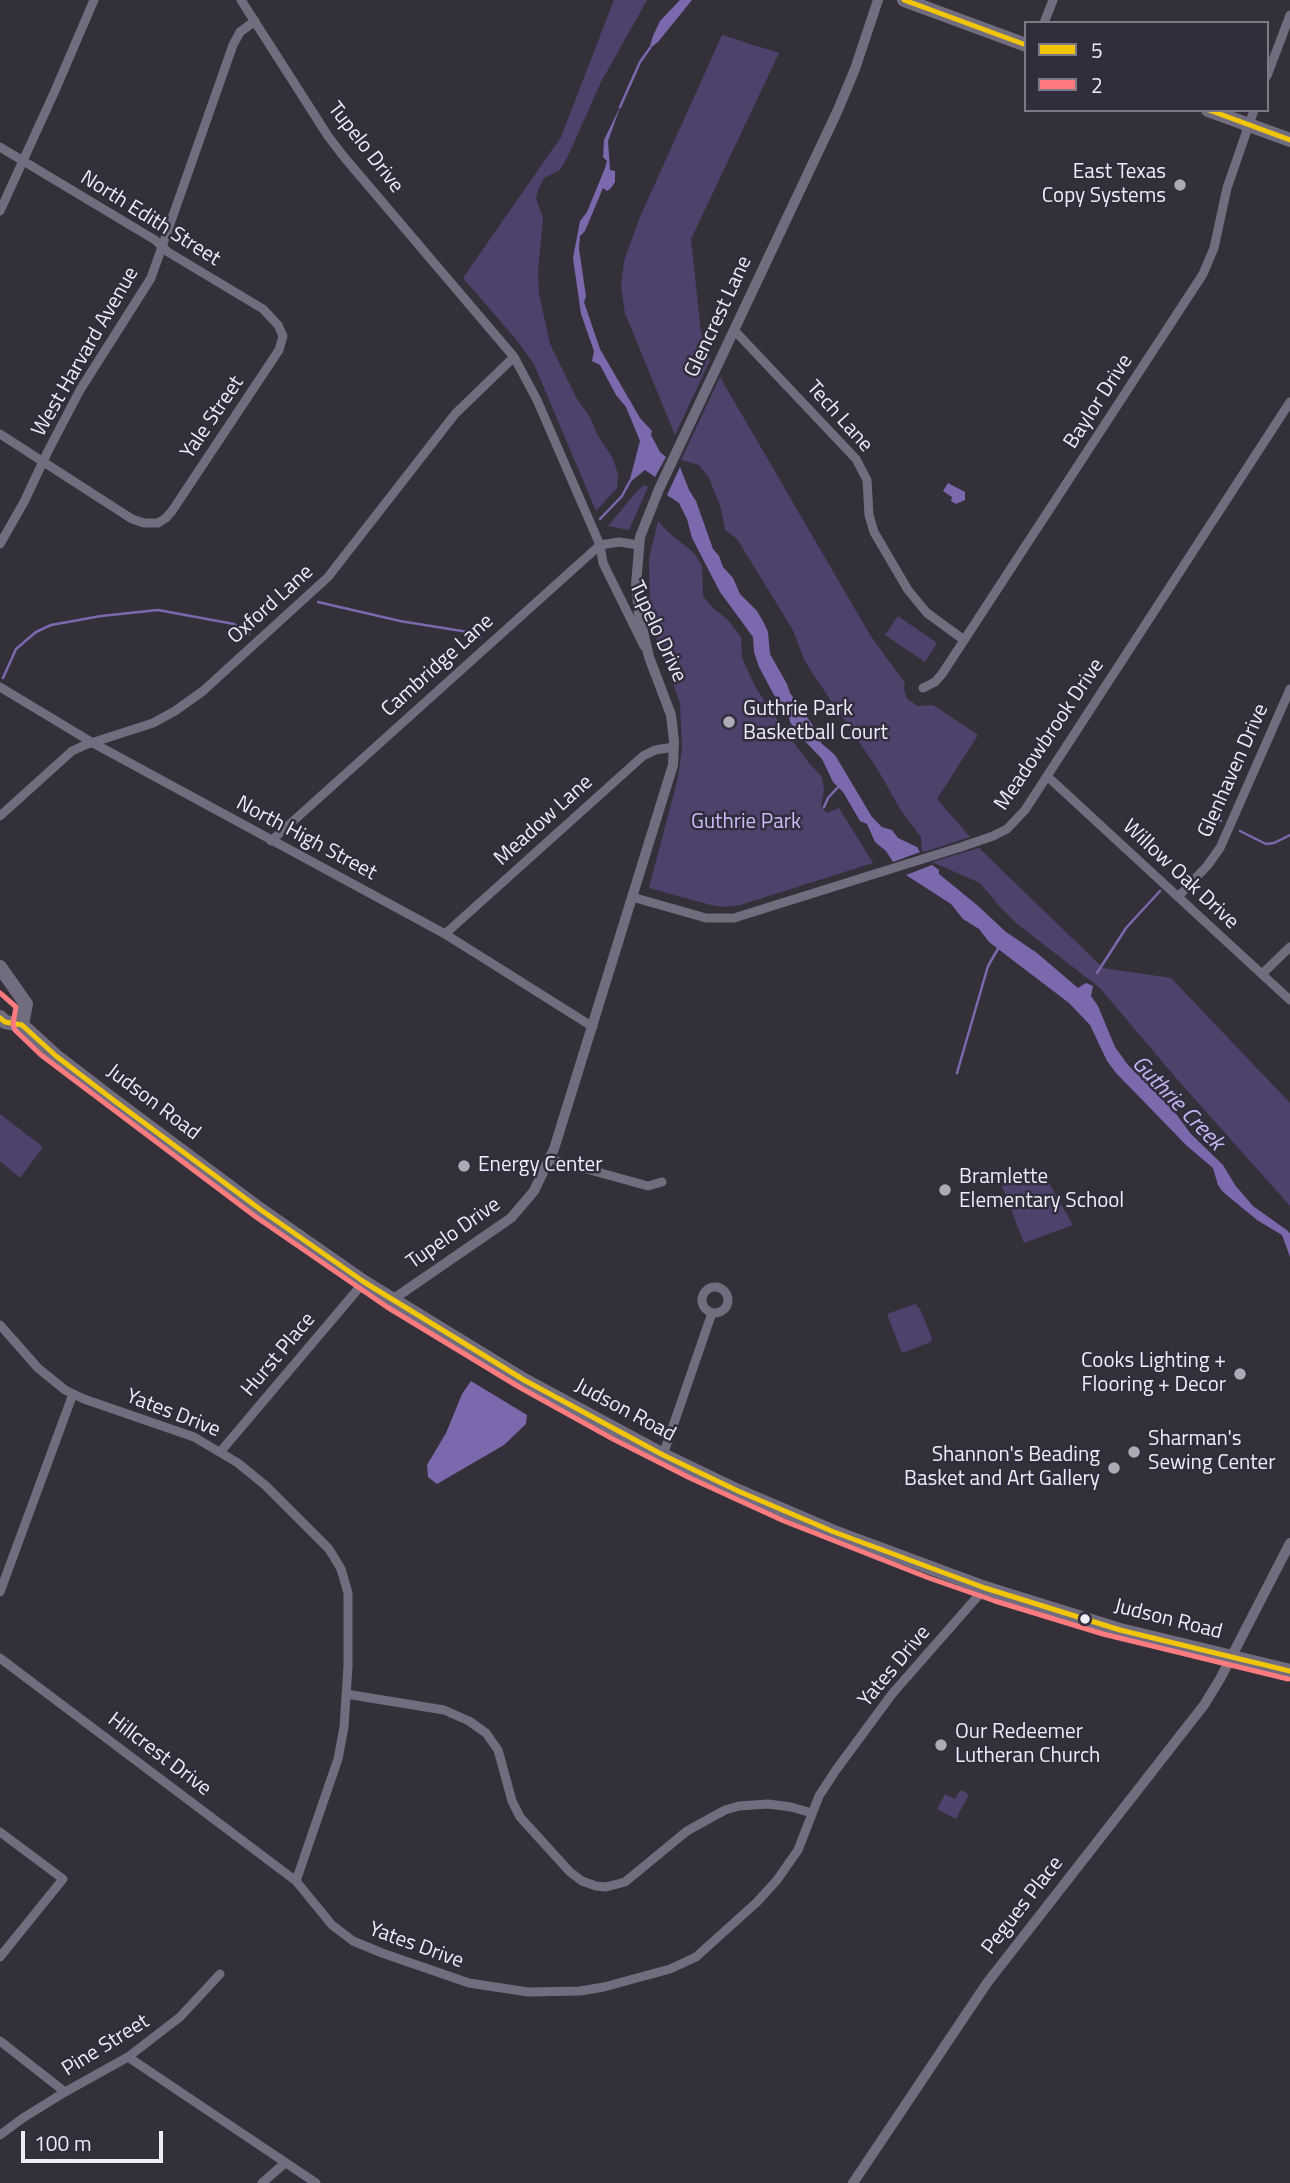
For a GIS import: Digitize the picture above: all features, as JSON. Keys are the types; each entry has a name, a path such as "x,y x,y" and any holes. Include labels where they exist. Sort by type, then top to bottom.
{"main road":[{"path":"904,0 1024,44"},
{"path":"1213,112 1290,140"},
{"path":"0,967 26,1004 22,1025 2,1019"},
{"name":"Judson Road","path":"22,1025 108,1097 363,1282 570,1406 663,1455 834,1532 985,1588 1083,1619 1290,1671"}],"street":[{"path":"0,211 93,0"},
{"name":"Tupelo Drive","path":"241,0 344,157 514,357 531,388 600,545 603,563 649,657 671,715 674,747 667,788 550,1159 534,1191 511,1218 392,1300"},
{"name":"Glencrest Lane","path":"649,657 637,599 636,570 643,529 653,502 837,112 855,69 878,0"},
{"path":"1045,21 1053,0"},
{"path":"1269,71 1290,15"},
{"name":"West Harvard Avenue","path":"0,544 80,390 148,283 233,45 240,32 255,21"},
{"name":"Baylor Drive","path":"923,688 938,679 1203,274 1214,248 1227,188 1253,112"},
{"name":"North Edith Street","path":"0,147 155,240 162,247 263,309 278,325"},
{"name":"Yale Street","path":"43,460 132,519 156,523 169,515 281,346 283,336 278,325"},
{"name":"Tech Lane","path":"734,330 856,459 867,480 872,526 908,590 927,613 964,640"},
{"name":"Oxford Lane","path":"0,816 72,751 153,723 203,691 339,565 455,414 514,357"},
{"name":"Meadowbrook Drive","path":"632,897 706,918 745,916 993,836 1007,828 1017,819 1047,776 1290,402"},
{"path":"0,434 43,460"},
{"path":"600,545 619,542 639,545"},
{"name":"Cambridge Lane","path":"271,841 600,545"},
{"name":"North High Street","path":"0,687 93,743 444,934 593,1027"},
{"name":"Glenhaven Drive","path":"1178,897 1208,866 1222,844 1290,689"},
{"name":"Meadow Lane","path":"444,934 643,756 655,750 674,747"},
{"name":"Willow Oak Drive","path":"1047,776 1290,1000"},
{"path":"1262,974 1290,947"},
{"path":"0,981 26,1004"},
{"path":"550,1159 648,1186 662,1182"},
{"name":"Hurst Place","path":"221,1451 363,1282"},
{"path":"663,1455 712,1313"},
{"name":"Yates Drive","path":"0,1325 47,1377 74,1394 194,1437 221,1451 253,1475 329,1549 341,1569 348,1593 344,1727 338,1759 296,1881 316,1908 353,1941 446,1976 483,1986 528,1992 580,1991 670,1969 696,1957 757,1902 782,1874 798,1850 826,1784 889,1698 985,1588"},
{"path":"0,1592 74,1394"},
{"name":"Pegues Place","path":"853,2183 987,1983 1201,1710 1290,1543"},
{"name":"Hillcrest Drive","path":"0,1658 296,1881"},
{"path":"346,1694 444,1710 469,1721 485,1733 498,1750 512,1801 520,1817 570,1872 582,1881 596,1886 606,1887 625,1882 687,1831 725,1810 768,1804 812,1813"},
{"path":"0,1832 63,1879 0,1956"},
{"name":"Pine Street","path":"0,2134 65,2092 128,2057 180,2017 220,1974"},
{"path":"0,2041 65,2092"},
{"path":"128,2057 316,2183"},
{"path":"262,2183 285,2163"}],"green space":[{"path":"614,0 647,0 601,82 568,156 560,170 544,178 536,198 543,218 538,271 539,294 550,344 577,399 612,457 618,473 617,488 596,511 534,364 463,278 561,137"},
{"path":"722,35 779,53 691,239 701,333 710,360 675,435 625,313 621,287 624,261 640,217"},
{"path":"720,377 870,635 905,683 907,699 918,706 933,705 978,735 937,799 970,837 922,851 921,837 813,674 793,630 737,539 725,530 721,508 709,478 699,465 681,460"},
{"path":"645,485 648,487 629,530 608,526 638,490"},
{"name":"Guthrie Park","path":"658,521 695,554 702,566 703,596 741,637 742,658 756,688 782,727 822,777 824,790 821,806 827,813 839,808 873,863 740,905 724,907 649,888 678,778 682,749 680,703 658,644 650,609 649,558"},
{"path":"898,616 937,643 925,662 885,635"},
{"path":"979,848 1103,968 1171,978 1290,1103 1290,1206 1100,988 1016,923 980,883 932,862"},
{"path":"0,1114 43,1147 20,1178 0,1161"},
{"path":"1042,1171 1073,1225 1024,1243 1002,1186"},
{"path":"915,1304 920,1309 932,1338 931,1342 902,1353 887,1314"},
{"path":"960,1790 969,1794 956,1819 937,1809 945,1794 955,1799"}],"shaded area":[{"path":"680,0 692,0 658,42 649,49 660,21"},
{"path":"621,105 608,141 610,170 615,171 615,182 607,191 603,188 585,231 580,236 579,249 586,296 584,302 600,349 640,418 652,431 651,435 660,452 666,457 655,477 645,470 629,483 640,441 626,407 616,395 600,365 592,361 594,351 581,314 573,258 580,221 587,212 607,161 603,157 604,140"},
{"path":"680,467 696,501 713,549 733,578 740,594 757,611 764,623 768,632 770,654 790,693 819,734 821,743 835,755 872,817 882,827 892,830 898,838 917,847 920,852 893,862 886,851 875,842 867,824 860,821 843,792 833,782 822,759 790,722 788,712 774,695 759,667 753,637 720,592 692,538 679,503 667,495"},
{"path":"948,483 965,492 965,500 956,504 951,501 952,497 943,491"},
{"path":"932,865 1006,932 1037,953 1078,988 1086,983 1093,986 1091,996 1115,1047 1128,1065 1223,1165 1235,1185 1253,1206 1288,1231 1290,1257 1282,1235 1257,1220 1223,1192 1213,1168 1187,1146 1116,1073 1107,1061 1090,1025 1069,1003 989,942 979,929 963,919 951,904 906,875"},
{"path":"471,1381 527,1415 526,1424 504,1445 437,1484 428,1477 427,1465"}],"waterway":[{"name":"Guthrie Creek","path":"620,107 640,62 650,48"},
{"path":"600,519 622,496 630,481"},
{"path":"318,602 400,621 468,632 481,637"},
{"path":"3,678 16,649 36,632 51,625 101,616 158,610 234,624 249,634"},
{"path":"824,807 840,785"},
{"path":"1211,829 1216,818 1221,821"},
{"path":"1240,831 1266,844 1290,835"},
{"path":"1097,973 1126,928 1160,891"},
{"path":"957,1073 988,966 999,947"}],"transit line":[{"name":"5","path":"904,0 1024,44"},
{"name":"5","path":"1214,112 1290,140"},
{"name":"2","path":"0,993 16,1007 13,1024 15,1030 41,1055 256,1217 387,1307 519,1387 613,1439 784,1521 929,1578 1103,1634 1288,1679"},
{"name":"5","path":"0,1018 5,1022 22,1025 56,1056 116,1102 261,1210 364,1282 524,1380 663,1455 834,1532 985,1588 1120,1630 1290,1671"}],"place":[{"name":"East Texas Copy Systems","path":"1180,185"},
{"name":"Guthrie Park Basketball Court","path":"729,722"},
{"name":"Energy Center","path":"464,1166"},
{"name":"Bramlette Elementary School","path":"945,1190"},
{"name":"Cooks Lighting + Flooring + Decor","path":"1240,1374"},
{"name":"Sharman's Sewing Center","path":"1134,1452"},
{"name":"Shannon's Beading Basket and Art Gallery","path":"1114,1468"},
{"name":"Our Redeemer Lutheran Church","path":"941,1745"}]}
